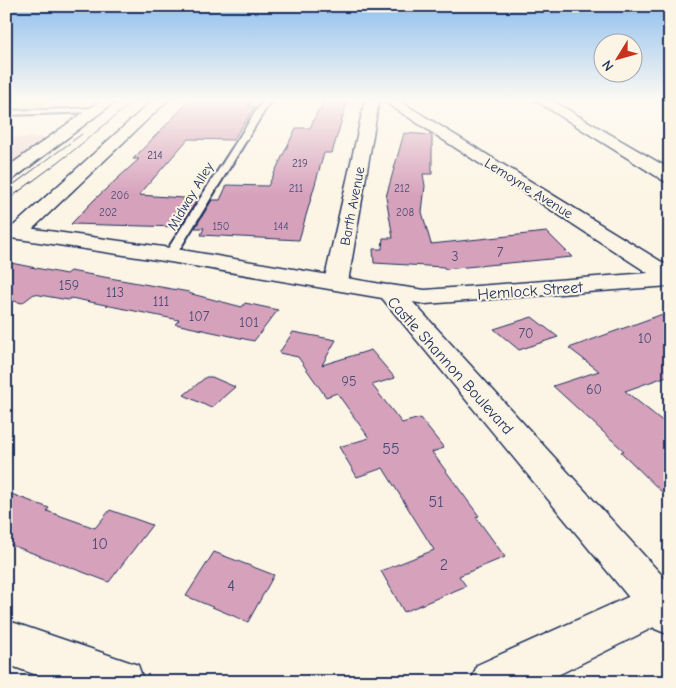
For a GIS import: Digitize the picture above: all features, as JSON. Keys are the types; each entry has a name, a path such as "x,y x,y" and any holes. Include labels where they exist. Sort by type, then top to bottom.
{"street":[{"path":"6,176 66,132"},
{"path":"12,232 125,132"},
{"name":"Barth Avenue","path":"336,282 366,132"},
{"name":"Lemoyne Avenue","path":"440,132 670,278"},
{"path":"595,132 670,177"},
{"name":"Castle Shannon Boulevard","path":"12,232 170,255 390,292 664,609"},
{"name":"Hemlock Street","path":"390,292 425,297 670,278"},
{"path":"494,682 664,609"},
{"path":"6,642 121,682"}],"lane":[{"name":"Midway Alley","path":"170,255 247,132"}],"shaded area":[{"path":"47,137 6,166 6,138"}],"building":[{"path":"159,132 238,132 233,140 188,139 139,195 198,199 180,227 71,224 139,159 133,159"},
{"path":"294,132 338,132 332,153 324,153 299,240 201,235 204,228 195,228 212,200 220,200 227,185 268,186"},
{"path":"404,133 432,135 432,174 423,174 425,186 422,212 431,244 547,232 572,257 445,269 444,267 374,263 373,249 382,249 383,238 393,238 386,197"},
{"path":"6,262 66,274 70,271 189,292 242,307 245,303 278,310 254,341 175,324 179,320 71,298 68,300 34,294 22,303 6,299"},
{"path":"660,315 670,321 670,375 625,391 670,427 670,500 621,452 624,451 553,386 599,371 569,348"},
{"path":"532,317 558,337 519,350 494,329"},
{"path":"293,332 336,340 322,365 371,350 395,378 372,385 402,423 420,418 444,448 432,452 479,516 476,517 505,557 459,576 466,586 404,612 381,571 434,550 383,468 357,477 339,447 369,438 337,393 326,397 298,357 279,353"},
{"path":"206,377 212,377 235,387 211,408 184,395"},
{"path":"6,492 49,508 47,511 95,528 110,510 152,525 109,582 6,543"},
{"path":"214,552 274,575 248,622 186,596"}],"tram line":[{"path":"6,201 96,132"},
{"path":"6,190 82,134"}]}
